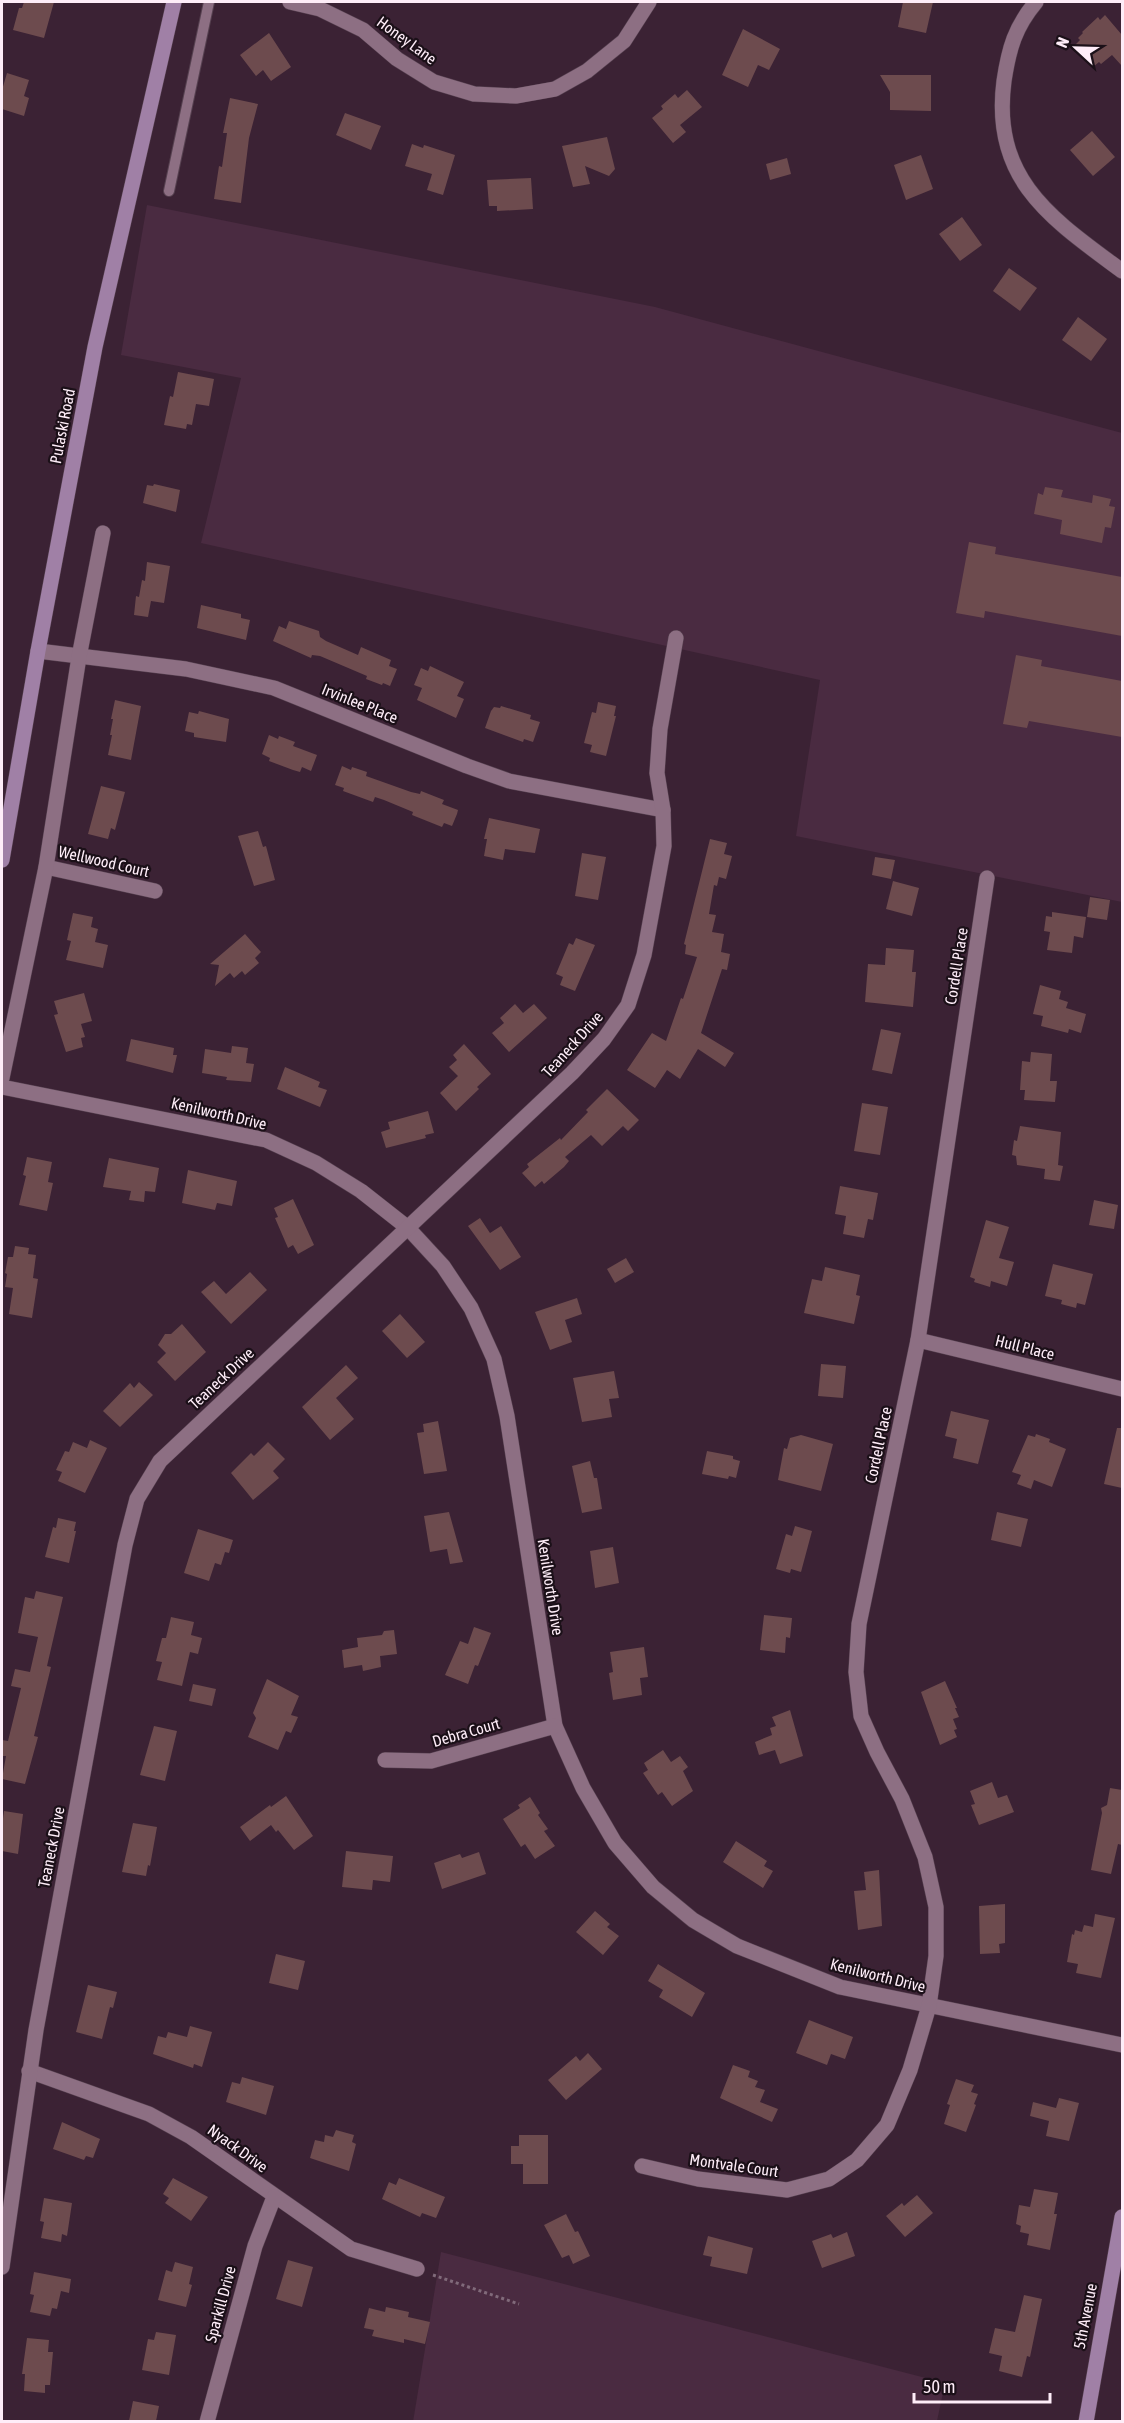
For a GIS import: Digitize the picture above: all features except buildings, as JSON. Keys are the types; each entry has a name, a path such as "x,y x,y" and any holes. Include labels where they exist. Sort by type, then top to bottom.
{"main road":[{"name":"Pulaski Road","path":"2,860 38,651 95,347 174,2"},
{"name":"5th Avenue","path":"1086,2421 1122,2217"}],"street":[{"name":"Honey Lane","path":"290,2 320,9 363,30 398,59 434,82 474,94 516,96 555,89 587,72 624,41 649,2"},
{"path":"1036,2 1021,20 1014,38 1008,56 1002,94 1003,132 1014,167 1036,200 1060,225 1122,271"},
{"path":"2,1078 46,867 79,657 104,533"},
{"name":"Teaneck Drive","path":"2,2267 29,2072 125,1545 137,1499 160,1461 572,1073 604,1039 628,1005 644,955 664,846 663,810 657,773 660,729 676,638"},
{"name":"Irvinlee Place","path":"38,651 186,669 274,688 509,781 663,810"},
{"name":"Wellwood Court","path":"46,867 155,891"},
{"name":"Cordell Place","path":"929,2006 936,1956 936,1907 932,1887 925,1857 902,1799 861,1716 855,1672 859,1624 918,1340 987,878"},
{"name":"Kenilworth Drive","path":"2,1087 266,1140 316,1163 352,1185 408,1228 442,1266 471,1308 494,1359 507,1416 555,1726 583,1788 615,1843 653,1887 693,1920 737,1946 840,1987 1122,2045"},
{"name":"Hull Place","path":"918,1340 1122,1389"},
{"name":"Debra Court","path":"385,1760 431,1761 555,1726"},
{"name":"Montvale Court","path":"642,2166 698,2179 787,2190 829,2179 857,2160 887,2125 910,2070 929,2006"},
{"name":"Nyack Drive","path":"29,2072 149,2114 191,2137 351,2249 417,2269"},
{"name":"Sparkill Drive","path":"207,2421 255,2246 274,2197"}],"lane":[{"path":"169,191 209,2"}],"path":[{"path":"417,2269 519,2304"}],"shaded area":[{"path":"147,205 655,307 1122,433 1122,902 796,836 820,680 201,543 241,378 121,355"},
{"path":"441,2252 945,2383 937,2421 413,2422"}]}
